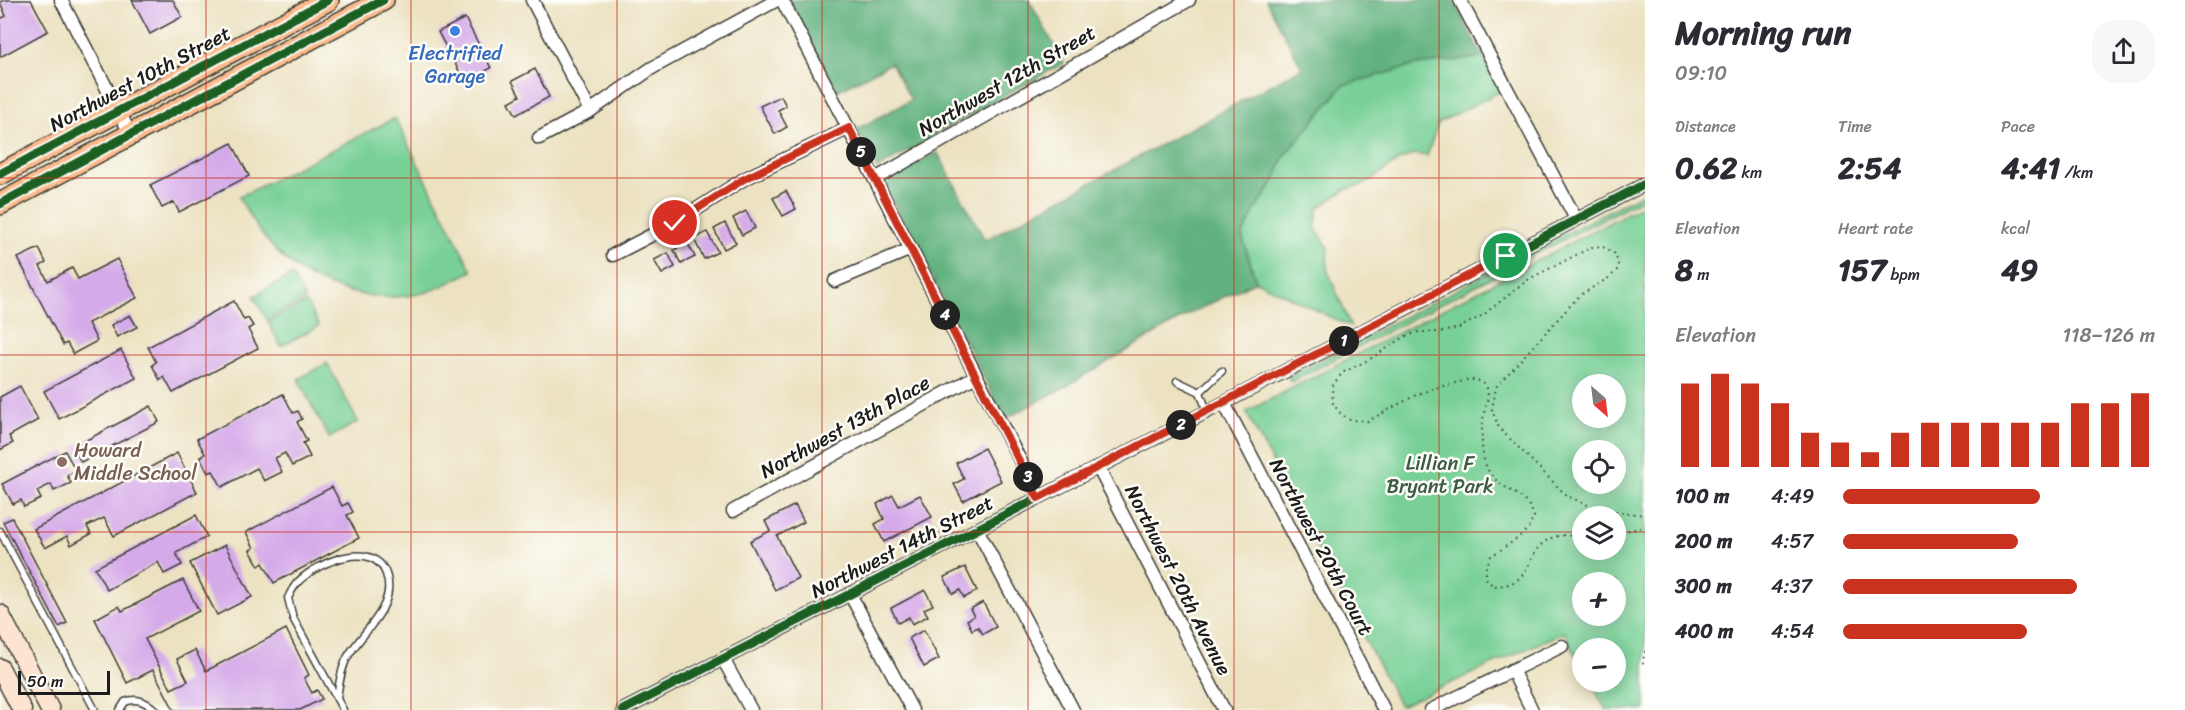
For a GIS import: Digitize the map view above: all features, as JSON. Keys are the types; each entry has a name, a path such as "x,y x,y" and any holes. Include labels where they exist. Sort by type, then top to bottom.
{"highway":[{"name":"Northwest 10th Street","path":"0,174 328,0"},
{"path":"0,204 383,0"}],"main road":[{"path":"0,614 50,710"},
{"path":"0,668 22,710"}],"street":[{"path":"61,0 131,135"},
{"path":"532,0 590,111"},
{"path":"539,138 590,111 652,68 777,0"},
{"path":"782,0 1038,498"},
{"name":"Northwest 12th Street","path":"874,179 1189,0"},
{"path":"1460,0 1576,219"},
{"path":"613,255 675,223 744,179 849,128"},
{"name":"Northwest 14th Street","path":"623,710 1224,403 1645,184"},
{"path":"835,281 911,249"},
{"name":"Northwest 13th Place","path":"734,511 976,376"},
{"name":"Northwest 20th Court","path":"1224,403 1384,710"},
{"name":"Northwest 20th Avenue","path":"1098,467 1224,710"},
{"path":"977,529 1073,710"},
{"path":"850,594 912,710"},
{"path":"1431,710 1562,646"},
{"path":"723,659 751,710"},
{"path":"1512,670 1532,710"}],"lane":[{"path":"1200,392 1222,371"},
{"path":"1177,381 1200,392 1207,411"},
{"path":"0,531 95,710"},
{"path":"337,698 339,679 346,660 380,613 388,591 387,580 379,564 361,555 338,558 306,575 297,583 288,598 293,618 343,710"},
{"path":"120,710 125,702 139,700 156,710"}],"path":[{"path":"1572,536 1556,536 1534,553 1530,565 1518,581 1506,586 1493,586 1486,578 1486,567 1491,556 1514,541 1527,529 1534,517 1532,507 1488,470 1483,454 1483,422 1489,393 1486,385 1477,380 1467,380 1435,388 1416,395 1368,421 1350,420 1341,414 1333,404 1332,387 1342,373 1370,359 1406,336 1419,332 1442,332 1460,328 1482,315 1529,279 1592,247 1607,248 1614,254 1618,262 1618,269 1610,278 1579,296 1496,387 1492,410 1499,428 1567,496 1590,506"},
{"path":"1626,513 1645,515"},
{"path":"1626,531 1645,527"},
{"path":"1645,651 1643,663 1645,668"}],"green space":[{"path":"789,0 1029,0 1064,63 929,137 930,139 877,169 857,129 911,100 891,63 837,91"},
{"path":"1266,0 1453,0 1483,57 1416,65 1344,85 1285,155 1274,182 1255,210 1242,236 1256,281 1189,314 1063,388 1005,419 883,182 937,152 985,240 1302,68"},
{"path":"1483,57 1501,91 1438,123 1427,156 1415,154 1400,160 1365,184 1347,189 1319,207 1315,227 1328,247 1327,269 1351,327 1256,281 1242,236 1255,210 1274,182 1285,155 1344,84 1416,65"},
{"path":"395,118 472,271 433,290 405,296 383,297 339,289 298,269 281,255 258,229 239,197"},
{"path":"1645,192 1645,197 1291,382 1288,377"},
{"name":"Lillian F Bryant Park","path":"1645,204 1645,710 1606,710 1596,692 1626,692 1626,638 1572,638 1572,648 1564,632 1400,706 1246,412"},
{"path":"292,275 305,299 267,320 254,296"},
{"path":"306,302 319,326 281,346 268,322"},
{"path":"327,363 358,422 329,438 298,379"}],"building":[{"path":"31,0 48,31 0,57 0,19 6,16 0,2"},
{"path":"132,0 173,0 182,17 150,34"},
{"path":"465,18 491,68 465,82 438,32"},
{"path":"535,69 549,97 516,115 509,102 520,96 512,81"},
{"path":"781,96 786,106 778,110 787,127 775,134 760,106"},
{"path":"232,143 249,176 179,212 174,202 162,208 150,185"},
{"path":"786,191 796,209 783,216 773,198"},
{"path":"746,211 755,228 742,235 733,218"},
{"path":"725,223 736,243 724,249 714,229"},
{"path":"707,232 718,252 704,259 694,239"},
{"path":"687,242 695,257 681,264 674,250"},
{"path":"39,248 46,263 40,266 48,281 72,268 78,279 117,259 137,298 88,323 97,341 73,354 67,343 63,345 18,258"},
{"path":"668,253 675,267 662,274 654,260"},
{"path":"234,301 244,320 248,318 253,326 248,329 258,348 173,393 164,377 160,380 152,365 156,362 148,347"},
{"path":"130,315 137,327 117,337 111,325"},
{"path":"121,350 136,378 59,419 44,391"},
{"path":"20,386 38,420 9,436 13,443 0,450 0,397"},
{"path":"283,394 293,413 298,411 302,419 297,422 307,441 303,443 310,457 292,466 285,453 275,458 282,472 264,481 257,468 222,487 213,471 208,473 200,457 205,454 197,439"},
{"path":"151,406 159,422 81,462 73,447"},
{"path":"984,448 1001,481 963,501 954,484 964,479 956,463"},
{"path":"65,451 76,471 67,475 71,483 54,491 51,484 37,491 41,499 24,507 21,500 13,504 2,484"},
{"path":"177,453 197,492 114,536 104,518 87,526 91,534 71,545 67,536 45,548 34,529"},
{"path":"332,487 342,506 348,503 353,512 347,515 359,538 274,583 263,563 259,566 250,550 254,548 246,532"},
{"path":"893,495 899,506 920,495 932,517 884,542 875,524 884,519 877,504"},
{"path":"795,505 804,522 777,536 798,578 775,590 750,541 770,531 765,521"},
{"path":"196,515 207,537 176,553 182,565 164,574 158,562 107,590 95,568"},
{"path":"12,518 67,623 59,627 3,522"},
{"path":"225,545 252,597 217,615 190,563"},
{"path":"965,567 977,591 964,598 960,590 953,594 944,577"},
{"path":"183,580 199,611 145,639 171,689 188,681 177,659 195,650 206,671 286,629 309,675 304,678 312,693 317,690 322,699 300,710 174,710 153,670 127,683 95,619 119,606 122,611"},
{"path":"925,590 933,605 924,609 928,616 912,624 909,617 898,623 891,608"},
{"path":"983,602 996,627 983,634 978,627 972,630 967,620 974,616 970,609"},
{"path":"924,630 939,659 924,667 909,638"}],"cycle path":[{"path":"0,174 328,0"},
{"path":"0,204 383,0"},
{"path":"623,710 1224,403 1645,184"}],"place":[{"name":"Electrified Garage","path":"455,31"},
{"name":"Howard Middle School","path":"62,462"}],"route":[{"path":"675,223 744,179 849,128 1038,498 1506,256"}]}
